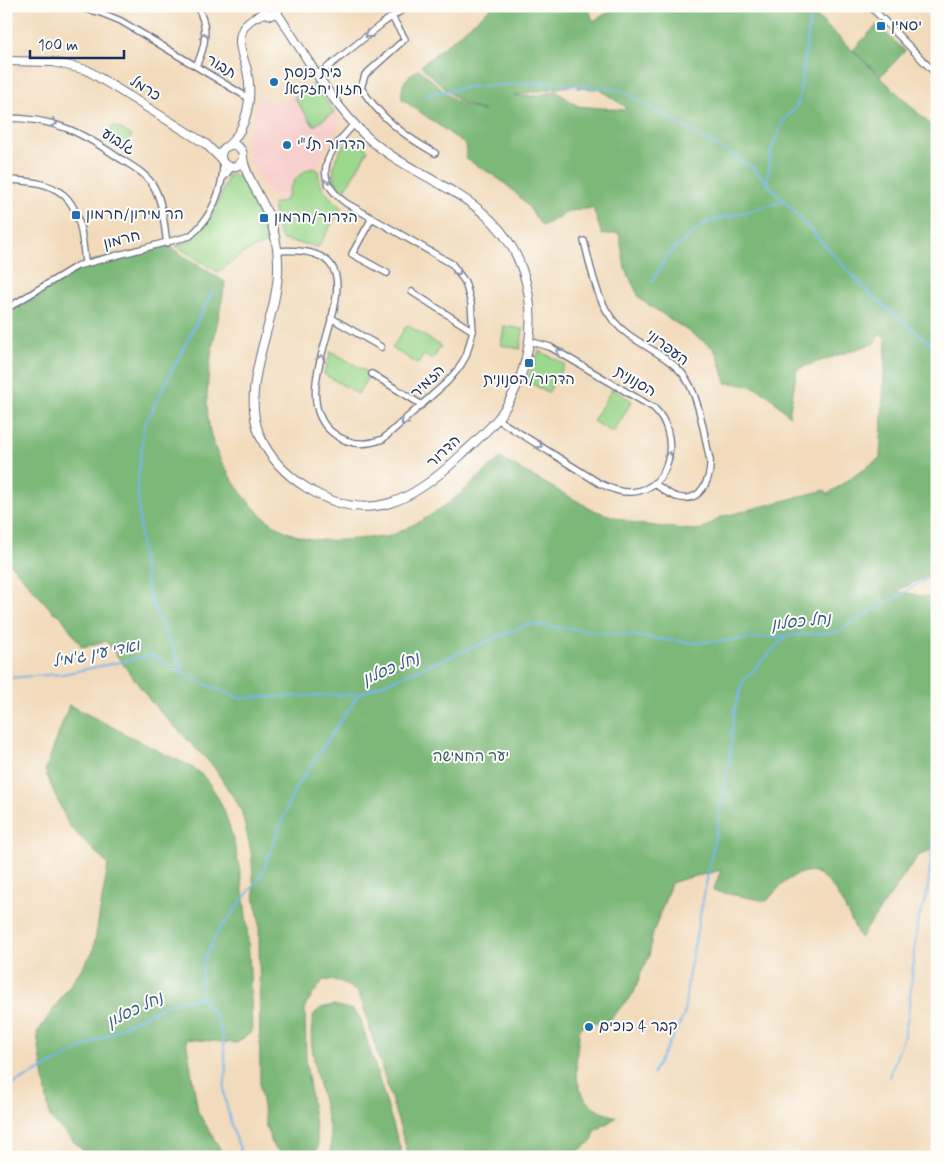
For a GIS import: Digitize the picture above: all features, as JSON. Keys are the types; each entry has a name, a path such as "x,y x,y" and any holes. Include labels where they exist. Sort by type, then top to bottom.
{"street":[{"name":"תבור","path":"72,6 115,18 250,98"},
{"path":"196,66 205,40 204,21 197,6"},
{"path":"318,75 392,16 408,6"},
{"path":"870,6 937,75"},
{"path":"233,167 240,164 242,154 240,132 250,98 249,80 240,45 240,34 248,22 263,10 271,15 278,10"},
{"name":"הדרור","path":"242,154 246,173 267,211 277,251 278,275 274,304 255,382 253,406 255,421 266,447 282,469 295,481 327,498 343,503 360,506 394,502 423,489 440,476 497,419 515,391 529,341 531,317 526,283 515,253 498,227 474,203 391,155 354,124 318,75 278,10"},
{"path":"392,16 405,40 365,75 361,88 379,114 391,125 435,153"},
{"name":"כרמל","path":"6,61 53,62 87,70 206,144 216,148 227,146"},
{"name":"גלבוע","path":"6,118 29,118 61,125 93,140 137,169 154,187 159,199 167,243"},
{"name":"הזמיר","path":"277,251 305,251 314,253 329,262 338,279 338,288 314,390 316,411 330,431 349,442 373,443 390,434 459,368 466,356 473,331 469,292 465,282 452,264 372,218 332,192 326,175 328,156 354,124"},
{"path":"240,132 221,153 222,161 246,173"},
{"name":"כרמל","path":"206,144 222,161"},
{"path":"227,146 237,146 242,154"},
{"name":"חרמון","path":"222,161 222,180"},
{"name":"חרמון","path":"6,309 85,263 190,236 199,229 209,215 222,180 233,167"},
{"path":"6,180 38,182 54,188 71,203 82,230 85,263"},
{"path":"372,218 352,254 387,273"},
{"name":"העפרוני","path":"584,241 601,299 612,321 679,370 694,395 710,460 708,482 702,491 694,497 686,499 676,497 654,483"},
{"path":"412,292 473,331"},
{"path":"331,318 381,347"},
{"name":"הסנונית","path":"529,341 550,347 660,414 670,432 670,452 665,468 654,483"},
{"path":"372,374 422,405"},
{"path":"497,419 599,483 614,490 634,492 654,483"}],"shaded area":[{"name":"הדרור תל\"י","path":"312,82 339,118 339,128 324,150 317,168 311,167 300,170 289,185 286,198 275,202 250,164 247,154 246,141 256,111 257,96 281,104"}],"green space":[{"name":"יער החמישה","path":"493,6 588,6 593,21 620,6 722,6 727,12 737,6 806,6 937,131 937,572 896,591 937,599 937,847 918,856 860,938 833,888 823,878 812,872 800,873 785,882 767,901 713,891 721,870 671,883 652,936 649,957 634,993 606,1024 592,1022 580,1027 576,1070 581,1091 586,1100 597,1110 617,1117 595,1131 592,1141 570,1157 409,1157 359,993 340,981 323,980 305,1006 306,1062 318,1146 314,1157 285,1157 273,1146 266,1126 260,1088 259,918 255,902 251,851 241,809 213,766 152,703 106,641 82,647 60,615 53,612 6,559 6,309 86,262 168,246 225,282 208,381 208,420 212,440 226,471 251,504 278,527 293,534 326,540 391,535 422,520 446,505 500,458 593,510 636,524 693,530 703,529 721,517 825,490 828,494 880,458 886,338 880,334 874,343 797,369 789,416 762,391 747,385 726,383 718,356 712,347 640,299 625,268 619,233 602,235 593,208 570,211 542,226 525,203 509,187 466,159 466,145 402,99 402,89 405,81 419,69 457,103 484,111 458,101 421,66","holes":["581,84 577,88 598,89 626,107 624,110 578,106 556,91 535,96 514,95"]},
{"path":"877,25 905,51 881,76 853,50"},
{"path":"314,84 334,112 314,126 294,98"},
{"path":"114,125 132,136 123,150 105,138"},
{"path":"350,140 359,141 368,150 343,193 335,180 334,165 339,152"},
{"path":"312,168 318,170 320,182 325,192 342,207 318,247 283,240 278,232 273,204 286,200 298,176"},
{"path":"229,174 240,177 260,220 267,243 245,252 218,272 176,246 196,236 204,227 216,206"},
{"path":"407,325 441,346 432,360 424,355 418,364 392,348"},
{"path":"504,326 523,329 520,349 501,345"},
{"path":"331,351 370,374 358,394 324,374"},
{"path":"539,351 565,364 548,393 527,381"},
{"path":"612,389 632,401 613,433 593,421"},
{"path":"69,705 197,771 214,791 227,820 237,855 243,893 250,971 252,1032 236,1043 186,1039 198,1112 225,1157 89,1157 50,1118 37,1033 93,952 108,865 69,826 45,771"},
{"path":"333,1005 353,1010 360,1018 403,1157 329,1157 331,1147 330,1133 315,1066 311,1038 314,1014 321,1008"}],"waterway":[{"path":"767,182 771,152 782,123 798,104 810,20"},
{"path":"425,95 469,87 545,82 620,90 752,167 872,296 937,349"},
{"path":"652,282 667,255 705,223 784,201"},
{"path":"186,676 155,611 147,589 142,556 137,484 144,426 212,292"},
{"name":"נחל כסלון","path":"6,1088 165,1005 200,997 203,962 217,933 261,876 294,790 359,694 529,624 693,643 837,632 937,573"},
{"path":"653,1073 684,1016 688,978 730,754 734,711 743,681 786,636"},
{"name":"ואדי עין ג'מיל","path":"6,678 63,674 153,655 186,676 239,698 359,694"},
{"path":"889,1077 903,1039 908,1017 917,924 927,893 937,813"},
{"path":"200,997 216,1016 223,1039 226,1068 224,1094 231,1124 243,1157"}],"place":[{"name":"יסמין","path":"881,26"},
{"name":"בית כנסת חזון יחזקאל","path":"274,82"},
{"name":"הדרור תל\"י","path":"287,145"},
{"name":"הר מירון/חרמון","path":"76,215"},
{"name":"הדרור/חרמון","path":"264,218"},
{"name":"הדרור/הסנונית","path":"529,363"},
{"name":"קבר 4 כוכים","path":"589,1027"}]}
